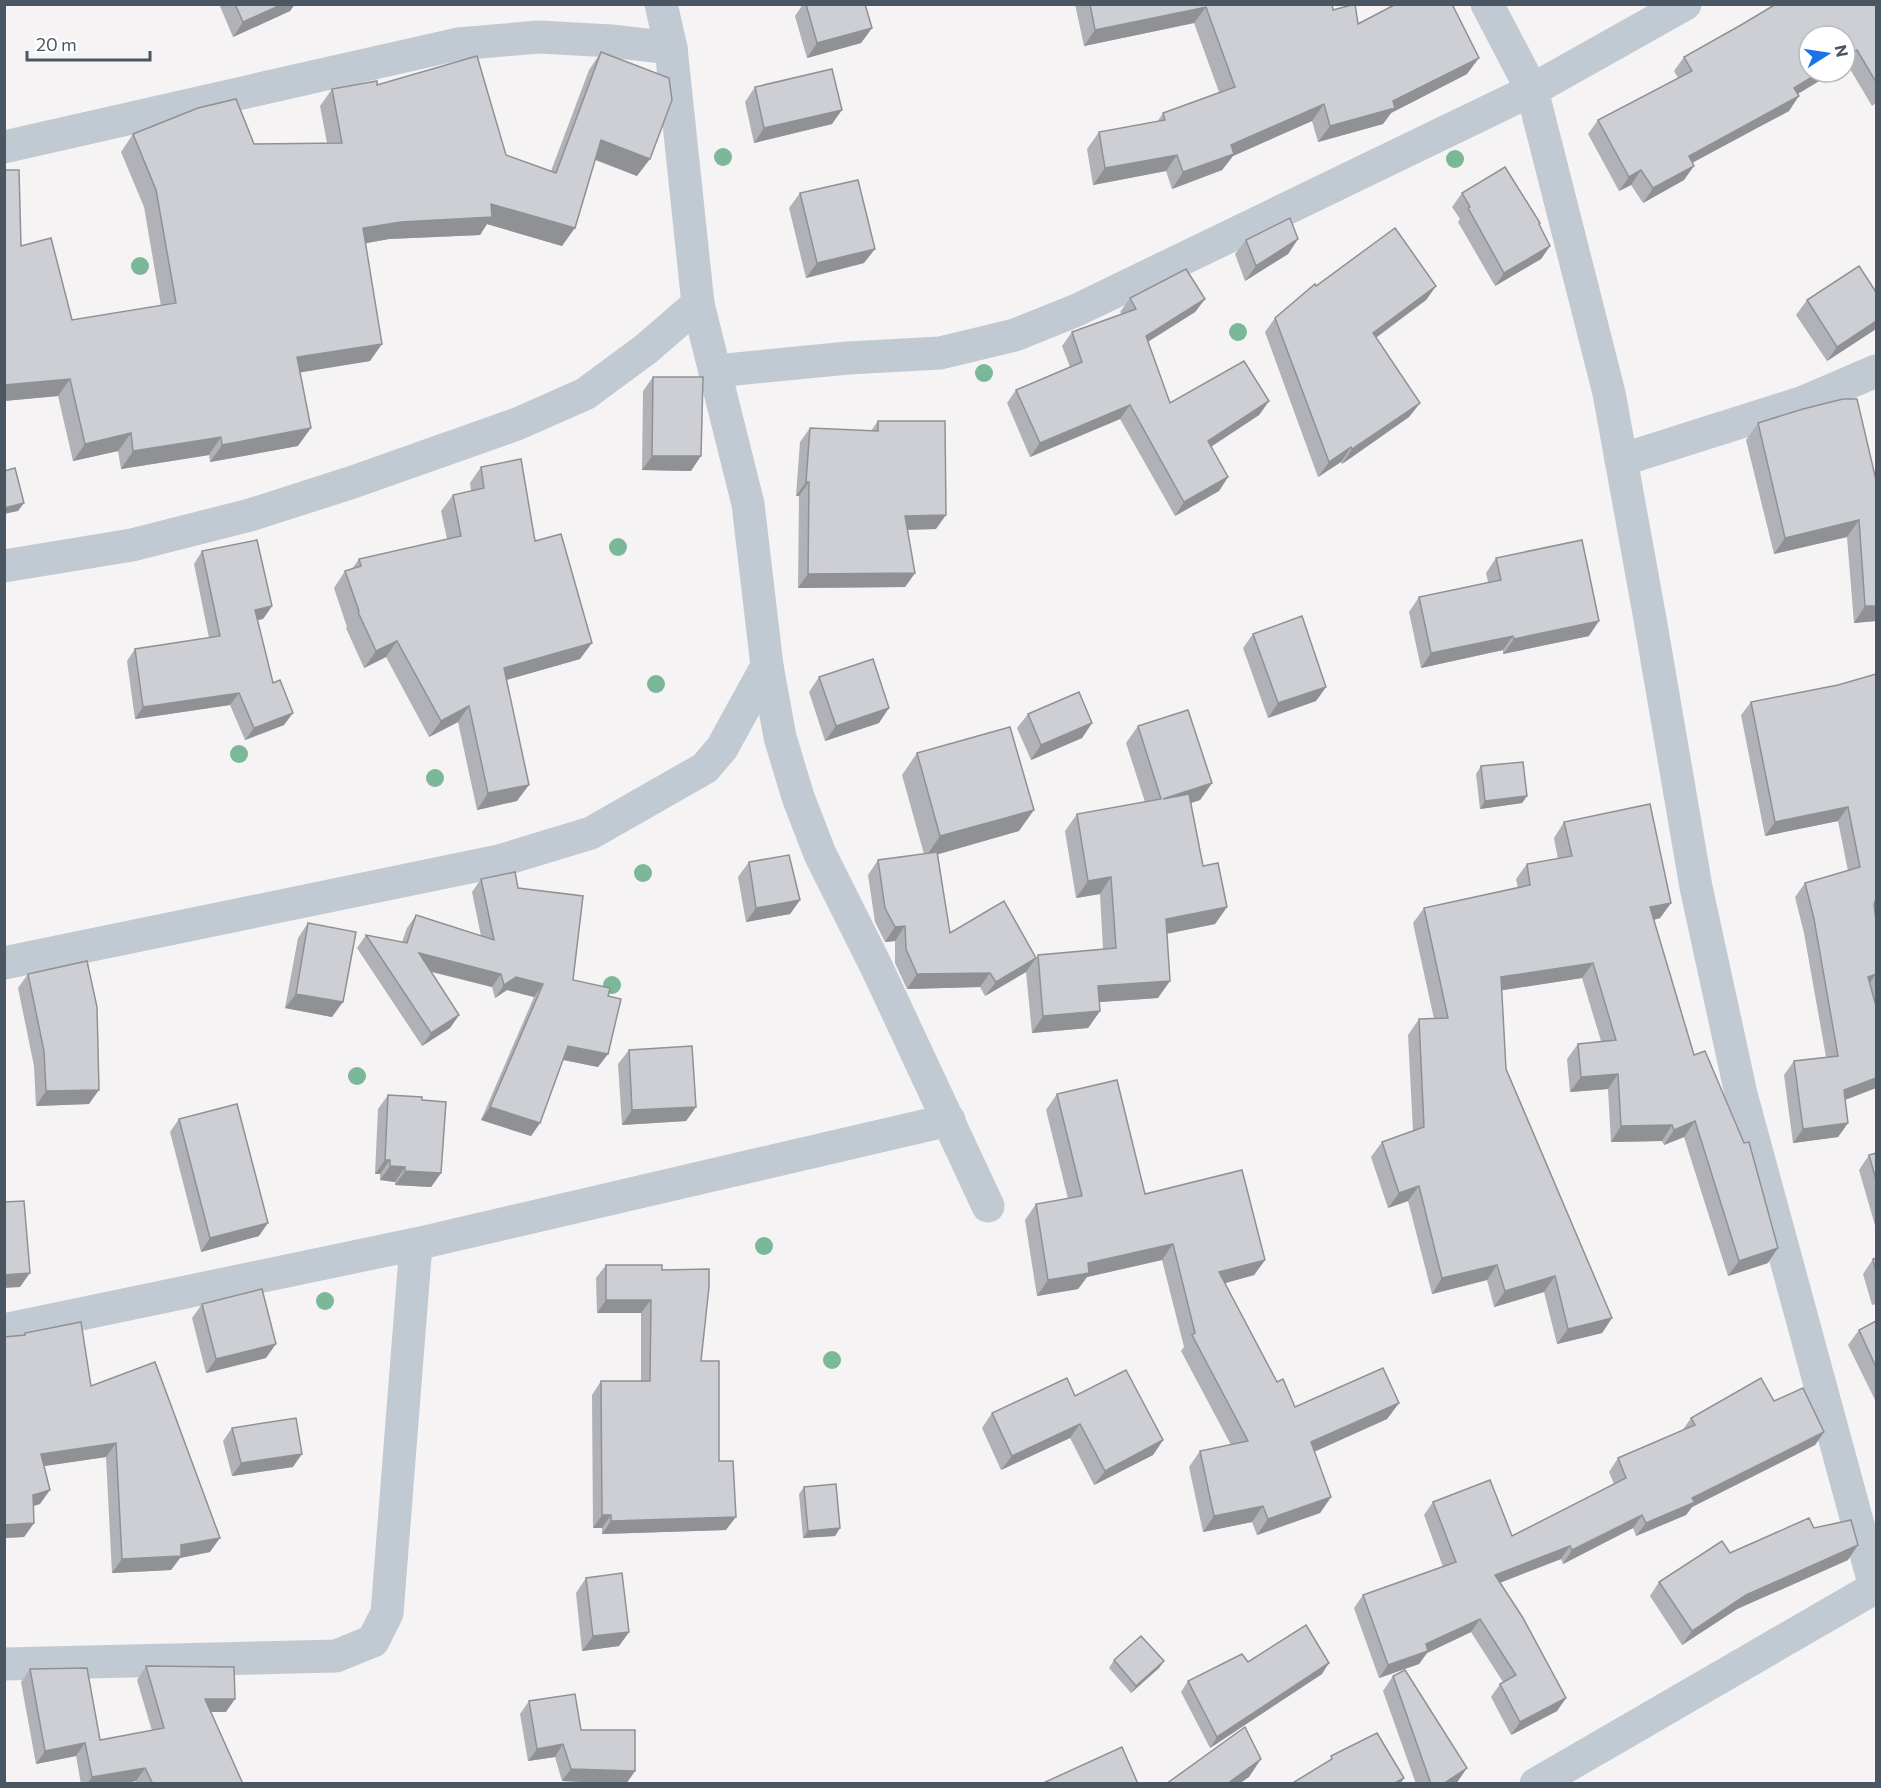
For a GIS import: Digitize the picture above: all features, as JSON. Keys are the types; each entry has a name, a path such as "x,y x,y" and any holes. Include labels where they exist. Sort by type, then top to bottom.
{"street":[{"path":"661,4 671,48 698,303 748,504 767,666 780,737 798,797 820,854 949,1120 988,1206"},
{"path":"1487,4 1532,90 1609,393 1696,887 1741,1095 1876,1587 1536,1784"},
{"path":"715,371 848,357 940,353 1015,335 1077,310 1532,90 1685,4"},
{"path":"4,147 458,44 539,37 611,41 671,48"},
{"path":"4,566 132,544 250,514 353,482 517,424 585,394 646,349 698,303"},
{"path":"1621,460 1804,402 1876,371"},
{"path":"4,963 499,861 591,833 705,768 722,748 767,666"},
{"path":"4,1330 416,1244 949,1120"},
{"path":"4,1664 336,1656 373,1641 387,1612 416,1244"}],"building":[{"path":"235,4 283,4 243,22"},
{"path":"806,4 865,4 872,28 817,43"},
{"path":"1090,4 1332,4 1333,10 1355,4 1358,24 1396,4 1452,4 1479,58 1393,101 1395,108 1330,126 1324,104 1231,145 1234,154 1183,172 1177,155 1105,168 1099,132 1165,120 1163,113 1235,87 1206,7 1095,30"},
{"path":"1776,4 1876,4 1876,82 1857,50 1857,24 1797,24 1797,84 1800,84 1794,88 1799,96 1689,156 1694,166 1653,188 1641,170 1629,177 1598,120 1692,71 1684,57"},
{"path":"601,52 669,78 672,100 650,159 601,140 575,228 491,204 492,217 401,222 363,228 382,344 297,357 311,428 222,445 221,437 133,451 131,433 85,444 70,379 4,385 4,170 19,170 21,246 51,238 72,320 176,303 156,190 133,134 198,108 236,99 254,144 342,143 332,89 377,81 377,85 477,56 506,155 556,173"},
{"path":"832,69 842,110 764,128 755,87"},
{"path":"1505,167 1540,223 1550,246 1504,273 1462,193"},
{"path":"858,180 875,249 817,263 800,193"},
{"path":"1290,218 1298,239 1256,266 1246,240"},
{"path":"1395,228 1436,286 1373,333 1420,403 1329,462 1275,318 1315,284 1316,286"},
{"path":"1859,266 1876,292 1876,321 1837,347 1807,300"},
{"path":"1186,269 1205,299 1146,336 1170,403 1244,361 1269,401 1208,441 1228,477 1184,502 1130,405 1040,443 1016,390 1082,362 1072,332 1136,309 1130,298"},
{"path":"653,377 703,377 701,456 652,456"},
{"path":"1843,399 1857,399 1876,480 1876,606 1865,606 1859,520 1785,538 1758,423"},
{"path":"878,421 945,421 946,515 905,516 915,573 808,574 809,482 806,482 810,428 878,431"},
{"path":"521,459 535,541 561,534 592,643 504,668 529,785 488,793 469,706 441,721 397,641 376,651 358,612 345,571 361,566 359,559 461,536 453,495 484,488 481,467"},
{"path":"15,468 24,503 4,508 4,471"},
{"path":"257,540 272,606 255,610 273,683 280,680 293,713 254,728 239,693 143,707 135,649 220,636 202,551"},
{"path":"1582,540 1599,621 1431,653 1419,597 1501,580 1496,558"},
{"path":"1302,616 1326,687 1278,703 1253,634"},
{"path":"873,659 889,708 836,726 819,677"},
{"path":"1876,674 1876,898 1874,905 1876,974 1868,977 1876,1006 1876,1078 1844,1090 1848,1123 1803,1129 1794,1061 1838,1056 1814,919 1805,883 1860,867 1848,807 1775,822 1751,702 1838,685"},
{"path":"1079,692 1092,723 1041,745 1028,714"},
{"path":"1188,710 1212,783 1163,799 1189,794 1203,866 1218,863 1227,907 1166,919 1170,981 1098,986 1100,1011 1043,1016 1038,955 1116,948 1111,877 1088,881 1077,814 1161,799 1138,726"},
{"path":"1010,727 1034,810 940,836 917,753"},
{"path":"1523,762 1527,796 1485,801 1481,766"},
{"path":"1650,804 1671,903 1650,907 1694,1055 1705,1051 1744,1143 1749,1142 1778,1248 1739,1261 1695,1121 1674,1130 1672,1125 1621,1126 1618,1074 1581,1077 1578,1044 1616,1040 1593,963 1501,977 1506,1069 1612,1318 1568,1329 1555,1276 1505,1291 1497,1265 1442,1278 1419,1186 1399,1193 1382,1142 1424,1127 1419,1019 1448,1018 1424,908 1530,885 1527,864 1572,856 1564,822"},
{"path":"937,852 950,933 1004,901 1036,958 996,982 990,973 917,974 906,949 905,926 895,927 885,908 878,860"},
{"path":"789,855 800,900 756,908 749,862"},
{"path":"515,872 518,888 583,896 573,980 610,988 608,996 621,999 608,1054 568,1046 540,1123 490,1107 543,984 516,977 504,985 501,974 419,953 459,1015 431,1033 366,935 407,943 416,915 494,940 481,879"},
{"path":"308,923 356,932 343,1002 296,994"},
{"path":"87,961 97,1007 99,1090 46,1091 44,1051 28,974"},
{"path":"692,1046 696,1107 632,1110 629,1050"},
{"path":"1117,1080 1145,1194 1242,1170 1265,1260 1219,1272 1277,1382 1283,1379 1295,1407 1383,1368 1399,1403 1311,1442 1331,1497 1268,1519 1263,1506 1214,1516 1200,1451 1248,1441 1192,1335 1195,1333 1173,1244 1088,1263 1089,1273 1048,1280 1036,1204 1082,1196 1057,1094"},
{"path":"388,1095 422,1097 422,1100 446,1102 441,1173 405,1171 405,1167 390,1166 390,1160 385,1160"},
{"path":"237,1104 268,1223 210,1238 179,1119"},
{"path":"1876,1153 1876,1180 1869,1155"},
{"path":"24,1201 30,1273 4,1275 4,1202"},
{"path":"606,1265 662,1265 662,1270 709,1269 701,1361 719,1361 719,1461 733,1461 736,1517 611,1521 611,1515 602,1515 601,1381 650,1381 651,1300 606,1300"},
{"path":"262,1289 276,1344 216,1359 202,1304"},
{"path":"1876,1321 1876,1367 1859,1330"},
{"path":"81,1322 91,1386 155,1362 220,1538 181,1545 181,1556 122,1559 116,1443 41,1454 50,1490 33,1495 34,1523 4,1525 4,1337 25,1335 25,1333"},
{"path":"1126,1370 1163,1440 1105,1471 1080,1424 1012,1456 992,1413 1067,1378 1075,1396"},
{"path":"1761,1378 1774,1401 1803,1388 1824,1432 1692,1498 1695,1502 1646,1523 1642,1515 1572,1550 1570,1546 1495,1575 1523,1618 1566,1698 1520,1722 1500,1684 1516,1675 1480,1619 1426,1644 1428,1651 1388,1665 1363,1595 1456,1562 1433,1502 1490,1480 1512,1536 1626,1478 1618,1458 1695,1425 1691,1418"},
{"path":"296,1418 302,1454 241,1463 232,1428"},
{"path":"836,1484 840,1528 808,1531 804,1487"},
{"path":"1809,1518 1814,1528 1851,1520 1858,1545 1746,1595 1692,1631 1659,1582 1722,1541 1730,1553"},
{"path":"622,1573 629,1632 593,1636 586,1578"},
{"path":"1306,1625 1329,1663 1217,1737 1188,1681 1242,1654 1248,1662"},
{"path":"1141,1636 1164,1661 1136,1686 1114,1660"},
{"path":"146,1666 234,1667 235,1699 205,1699 243,1784 153,1784 145,1768 92,1777 85,1743 45,1751 30,1669 87,1668 100,1740 164,1728"},
{"path":"1405,1670 1467,1768 1443,1784 1431,1784 1393,1676"},
{"path":"575,1694 581,1730 635,1730 635,1771 571,1769 563,1744 537,1749 529,1701"},
{"path":"1245,1727 1261,1759 1227,1784 1166,1784"},
{"path":"1377,1733 1404,1778 1393,1784 1291,1784 1332,1759 1331,1756"},
{"path":"1122,1747 1138,1784 1041,1784"}]}
